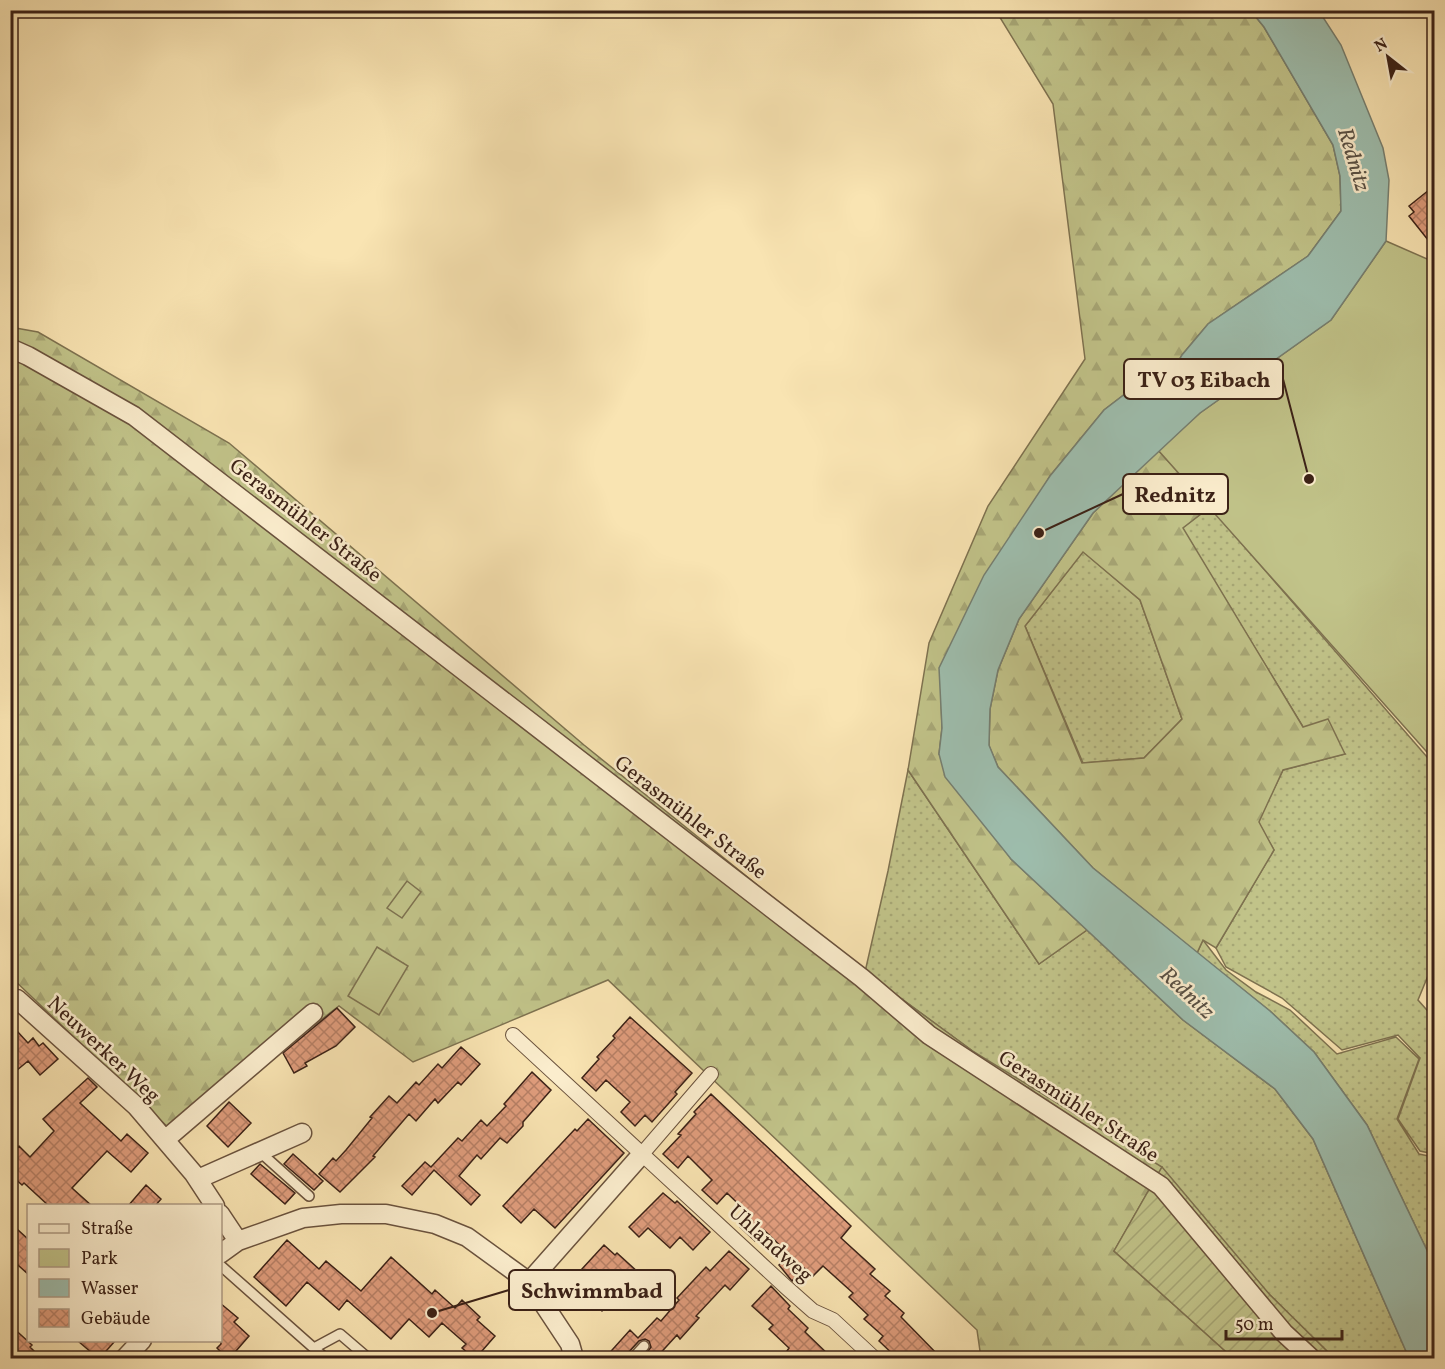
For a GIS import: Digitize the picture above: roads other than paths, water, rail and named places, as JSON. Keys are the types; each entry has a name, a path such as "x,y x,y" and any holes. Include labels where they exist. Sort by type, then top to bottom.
{"street":[{"name":"Gerasmühler Straße","path":"10,348 134,416 862,978 929,1035 1161,1186 1284,1333 1311,1359"},
{"name":"Neuwerker Weg","path":"10,1006 17,999 136,1106 198,1179 214,1204"},
{"path":"166,1139 313,1013"},
{"name":"Uhlandweg","path":"513,1035 813,1311 833,1320 874,1359"},
{"path":"529,1282 711,1074"},
{"path":"198,1179 302,1133"},
{"path":"222,1253 238,1241 303,1218 341,1214 386,1214 435,1224 467,1237 529,1282 570,1344 574,1359"},
{"path":"222,1217 238,1241"},
{"path":"125,1359 141,1342"}],"lane":[{"path":"260,1152 309,1197"},
{"path":"222,1266 325,1359"},
{"path":"314,1348 340,1334 368,1359"},
{"path":"633,1359 644,1346"}],"water":[{"path":"1251,11 1319,11 1341,45 1383,148 1389,180 1386,241 1331,320 1200,413 1093,513 1019,619 998,670 990,709 989,745 998,767 1093,868 1270,1011 1314,1052 1367,1125 1434,1265 1434,1358 1409,1358 1313,1139 1275,1089 1183,1020 1011,859 945,777 939,754 942,728 939,668 984,575 1050,476 1104,410 1125,394 1160,387 1167,382 1182,355 1208,324 1308,256 1341,211 1340,176 1333,145 1264,27"}],"place":[{"name":"TV 03 Eibach","path":"1309,479"},
{"name":"Rednitz","path":"1039,533"},
{"name":"Schwimmbad","path":"432,1313"}]}
